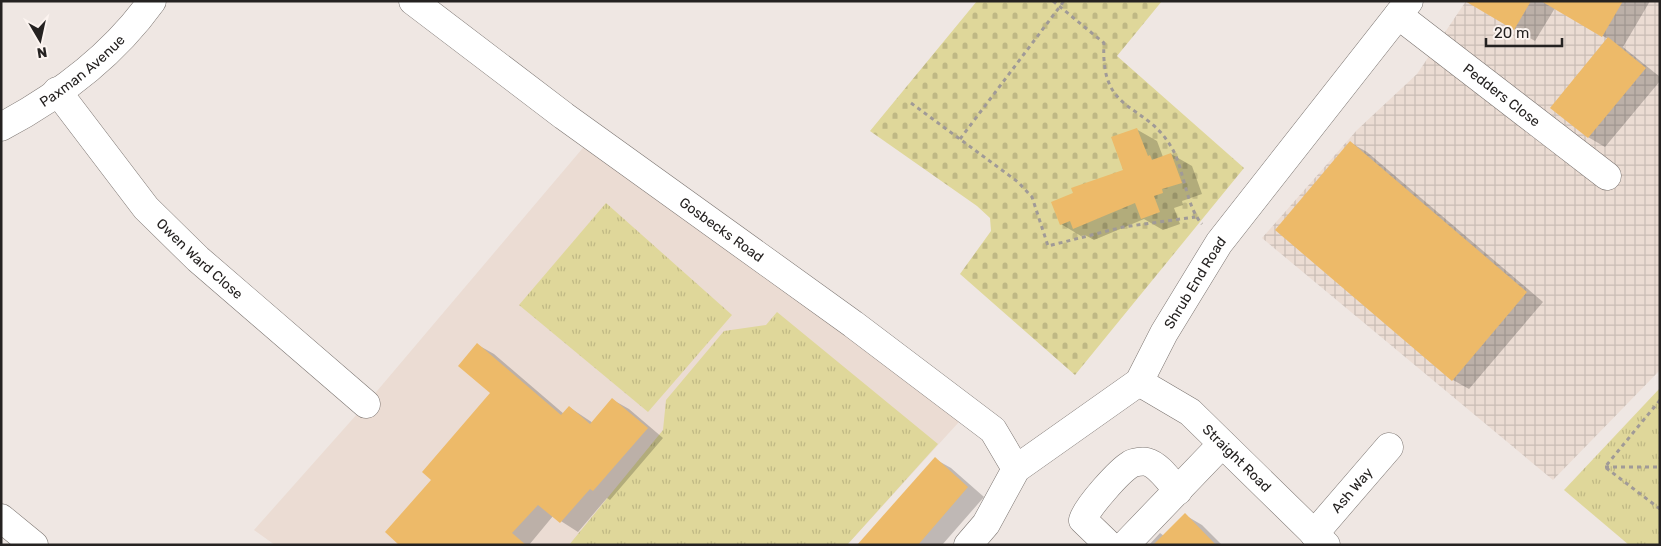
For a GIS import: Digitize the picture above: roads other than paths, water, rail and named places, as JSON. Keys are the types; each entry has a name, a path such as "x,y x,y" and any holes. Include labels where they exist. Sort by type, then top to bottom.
{"street":[{"name":"Paxman Avenue","path":"1,127 22,116 103,58 137,21 152,1"},
{"name":"Gosbecks Road","path":"413,1 564,116 853,324 993,430 1016,469"},
{"name":"Shrub End Road","path":"968,545 986,524 1016,469 1139,382 1164,334 1219,243 1403,8"},
{"name":"Pedders Close","path":"1403,8 1607,176"},
{"name":"Owen Ward Close","path":"57,91 146,208 198,259 366,404"},
{"name":"Straight Road","path":"1139,382 1190,412 1320,539"},
{"path":"1125,545 1222,444"},
{"name":"Ash Way","path":"1320,539 1389,447"},
{"path":"1109,545 1083,520 1094,501 1132,463 1146,461 1155,466 1178,491"},
{"path":"1,518 34,545"}]}
